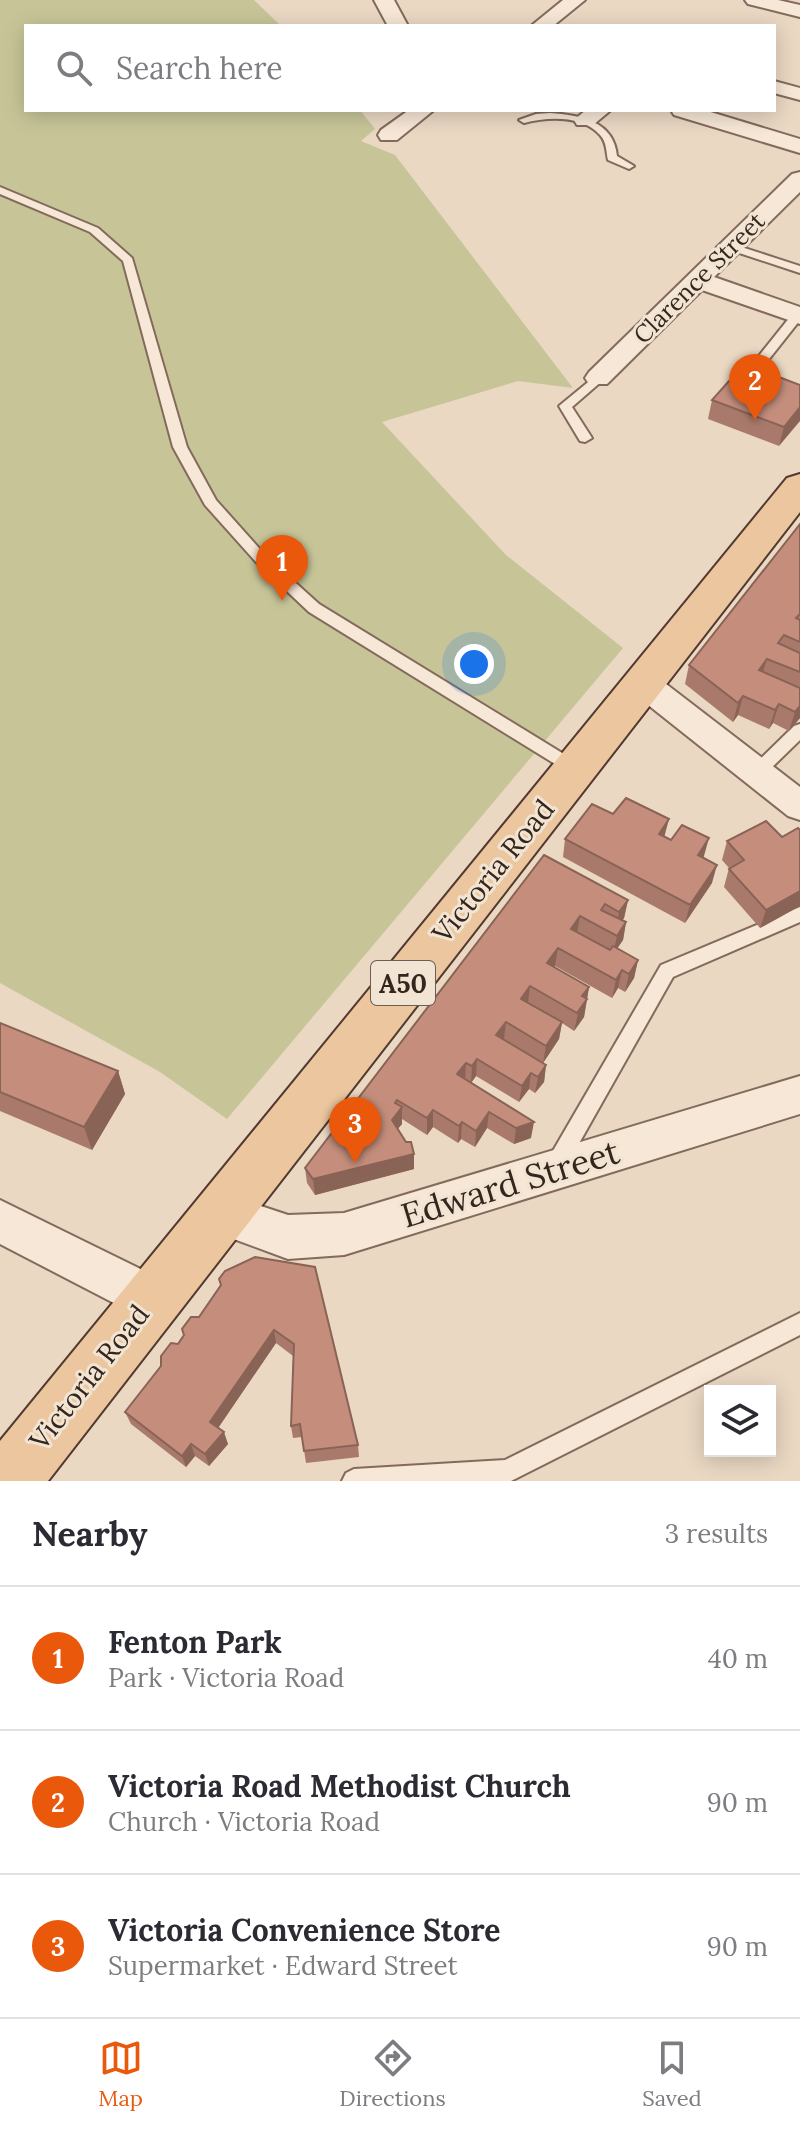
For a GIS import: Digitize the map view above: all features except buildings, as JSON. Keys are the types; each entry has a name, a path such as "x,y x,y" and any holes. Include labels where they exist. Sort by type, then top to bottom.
{"main road":[{"name":"Victoria Road","path":"8,1481 575,768 797,497"}],"street":[{"path":"384,0 397,24"},
{"path":"551,24 575,0"},
{"path":"755,0 800,11"},
{"path":"776,88 800,94"},
{"path":"689,112 800,146"},
{"path":"389,135 418,113"},
{"name":"Clarence Street","path":"598,378 800,179"},
{"path":"698,280 799,315"},
{"path":"645,685 800,806"},
{"name":"Edward Street","path":"219,1213 288,1237 344,1234 800,1095"},
{"path":"0,1221 151,1298"}],"lane":[{"path":"524,120 538,114 592,115 610,136 612,158 629,166"},
{"path":"0,190 94,230 128,260 180,447 210,502 261,559 314,608 575,768"},
{"path":"731,247 800,270"},
{"path":"754,370 799,315"},
{"path":"585,438 565,406 598,378"},
{"path":"757,772 800,730"},
{"path":"553,1169 667,971 800,914"},
{"path":"354,1481 507,1471 800,1324"}],"shaded area":[{"path":"0,0 254,0 279,24 24,24 24,112 362,112 375,129 361,141 395,155 573,388 518,381 382,422 506,555 623,648 227,1119 160,1072 0,983"}],"place":[{"name":"Victoria Road Methodist Church","path":"755,420"},
{"name":"Fenton Park","path":"282,601"},
{"name":"Victoria Convenience Store","path":"355,1163"}]}
